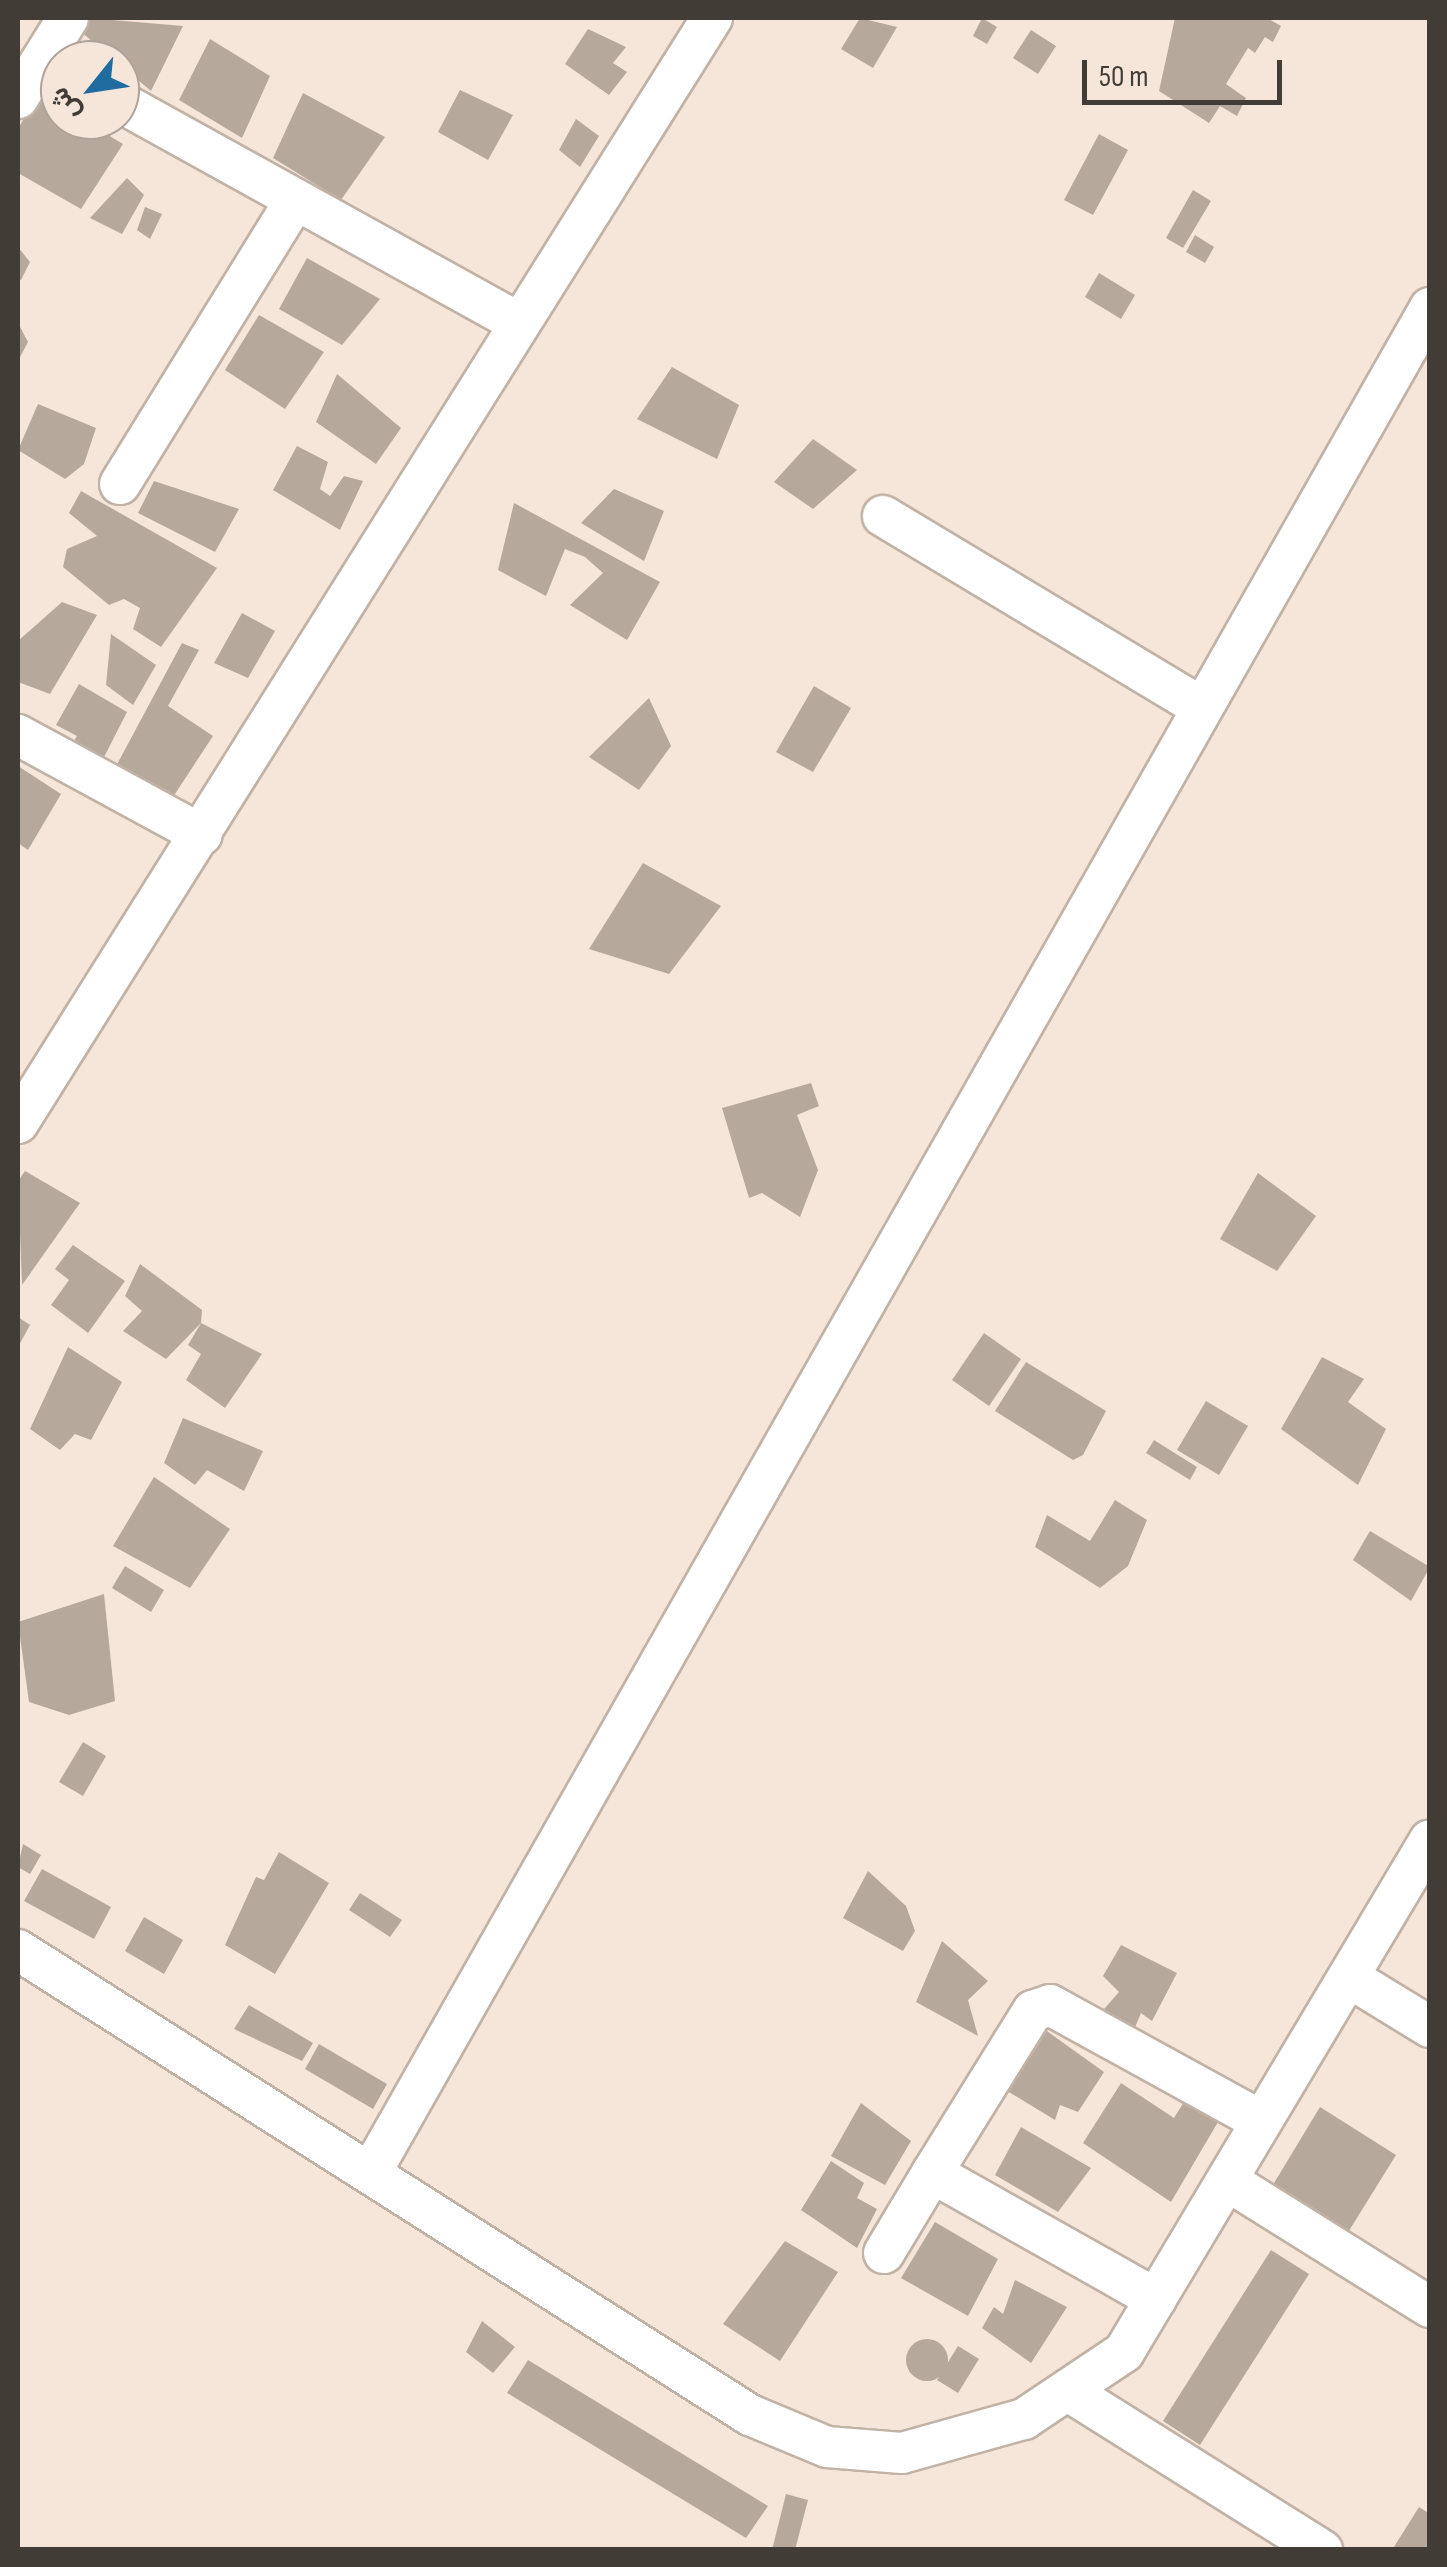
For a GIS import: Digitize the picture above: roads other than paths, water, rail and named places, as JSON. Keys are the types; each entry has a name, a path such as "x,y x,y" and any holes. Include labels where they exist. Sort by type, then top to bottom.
{"street":[{"path":"18,1123 712,18"},
{"path":"18,98 40,75"},
{"path":"140,114 293,204 518,322"},
{"path":"120,484 293,204"},
{"path":"371,2172 1430,308"},
{"path":"883,516 1202,708"},
{"path":"18,735 202,835"},
{"path":"18,1950 794,2437 875,2453 944,2448 1072,2394 1124,2352 1425,1857"},
{"path":"1350,1978 1430,2027"},
{"path":"884,2253 1033,2010 1050,2005 1261,2122"},
{"path":"932,2173 1156,2299"},
{"path":"1228,2180 1430,2307"},
{"path":"1072,2394 1322,2550"}]}
